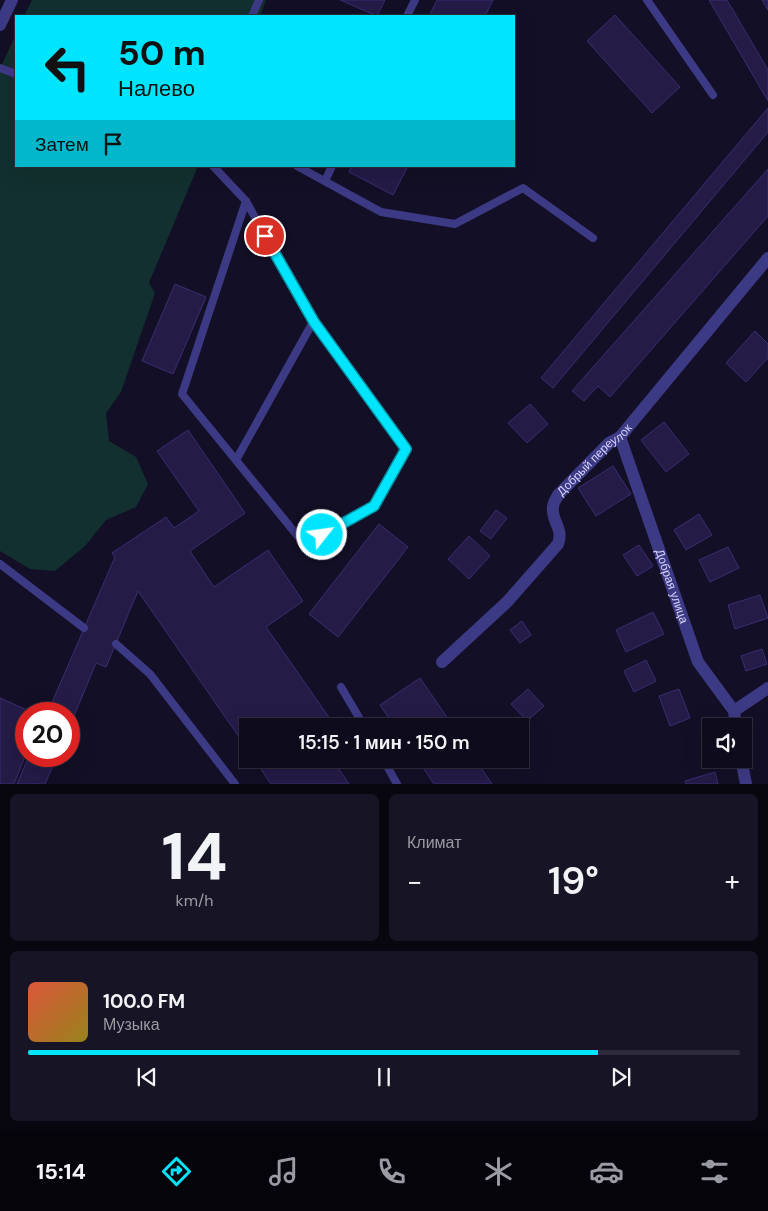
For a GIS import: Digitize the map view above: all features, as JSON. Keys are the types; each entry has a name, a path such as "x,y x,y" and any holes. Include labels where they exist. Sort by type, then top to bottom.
{"street":[{"path":"0,25 12,0"},
{"name":"Добрый переулок","path":"442,662 507,602 558,544 561,535 553,506 558,495 609,443 620,437 768,258"},
{"name":"Добрая улица","path":"620,437 698,662 734,711 735,718"},
{"path":"734,711 768,688"},
{"path":"743,768 746,784"}],"lane":[{"path":"252,15 259,0"},
{"path":"408,15 415,0"},
{"path":"647,0 713,95"},
{"path":"0,68 15,74"},
{"path":"214,167 246,202 314,322 406,449 374,506 306,545 182,394 246,202"},
{"path":"299,167 381,212 455,224 522,188 593,238"},
{"path":"325,182 332,167"},
{"path":"236,460 314,322"},
{"path":"0,564 84,628"},
{"path":"116,644 150,674 235,784"},
{"path":"341,687 359,718"},
{"path":"388,768 397,784"}],"green space":[{"path":"32,0 266,0 260,15 24,15"},
{"path":"15,36 15,167 198,167 149,283 155,293 121,392 106,413 109,441 136,457 148,484 136,507 106,520 85,546 55,571 30,569 0,551 0,69"}],"building":[{"path":"340,0 385,0 378,15"},
{"path":"437,0 493,0 486,15 430,15"},
{"path":"709,0 727,0 768,70 768,101"},
{"path":"762,0 768,0 768,10"},
{"path":"615,15 680,87 652,113 587,41"},
{"path":"768,108 768,132 553,388 541,378"},
{"path":"352,167 407,167 393,195 349,172"},
{"path":"768,169 768,216 610,397 598,386 584,401 572,391"},
{"path":"175,284 206,297 173,374 142,361"},
{"path":"755,331 768,344 768,358 746,382 726,363"},
{"path":"530,404 548,424 527,443 508,423"},
{"path":"664,422 689,454 666,472 641,440"},
{"path":"188,430 245,513 190,551 214,587 268,550 303,601 266,627 329,718 239,718 239,737 138,591 106,667 96,663 80,702 52,702 115,557 112,553 166,517 174,528 199,511 157,451"},
{"path":"613,466 631,494 596,516 578,488"},
{"path":"496,510 507,518 491,539 480,531"},
{"path":"699,514 712,535 686,550 674,530"},
{"path":"379,524 408,547 338,637 309,614"},
{"path":"469,536 490,556 469,579 448,559"},
{"path":"639,545 653,566 637,576 623,555"},
{"path":"728,547 739,568 710,582 699,560"},
{"path":"760,595 768,618 735,629 728,605"},
{"path":"653,612 664,634 626,652 616,630"},
{"path":"522,621 531,635 520,643 510,630"},
{"path":"762,649 767,664 746,671 741,656"},
{"path":"646,660 656,681 634,692 624,671"},
{"path":"420,678 448,718 389,718 380,705"},
{"path":"528,689 544,706 529,719 524,718 511,704"},
{"path":"679,689 690,718 670,726 659,696"},
{"path":"0,698 15,705 15,767 21,767 14,784 0,784"},
{"path":"24,767 52,767 45,784 17,784"},
{"path":"260,768 338,768 349,784 271,784"},
{"path":"423,768 481,768 492,784 434,784"},
{"path":"715,772 718,784 686,784 685,781"}],"route":[{"path":"265,236 314,322 406,449 374,506 322,535"}]}
